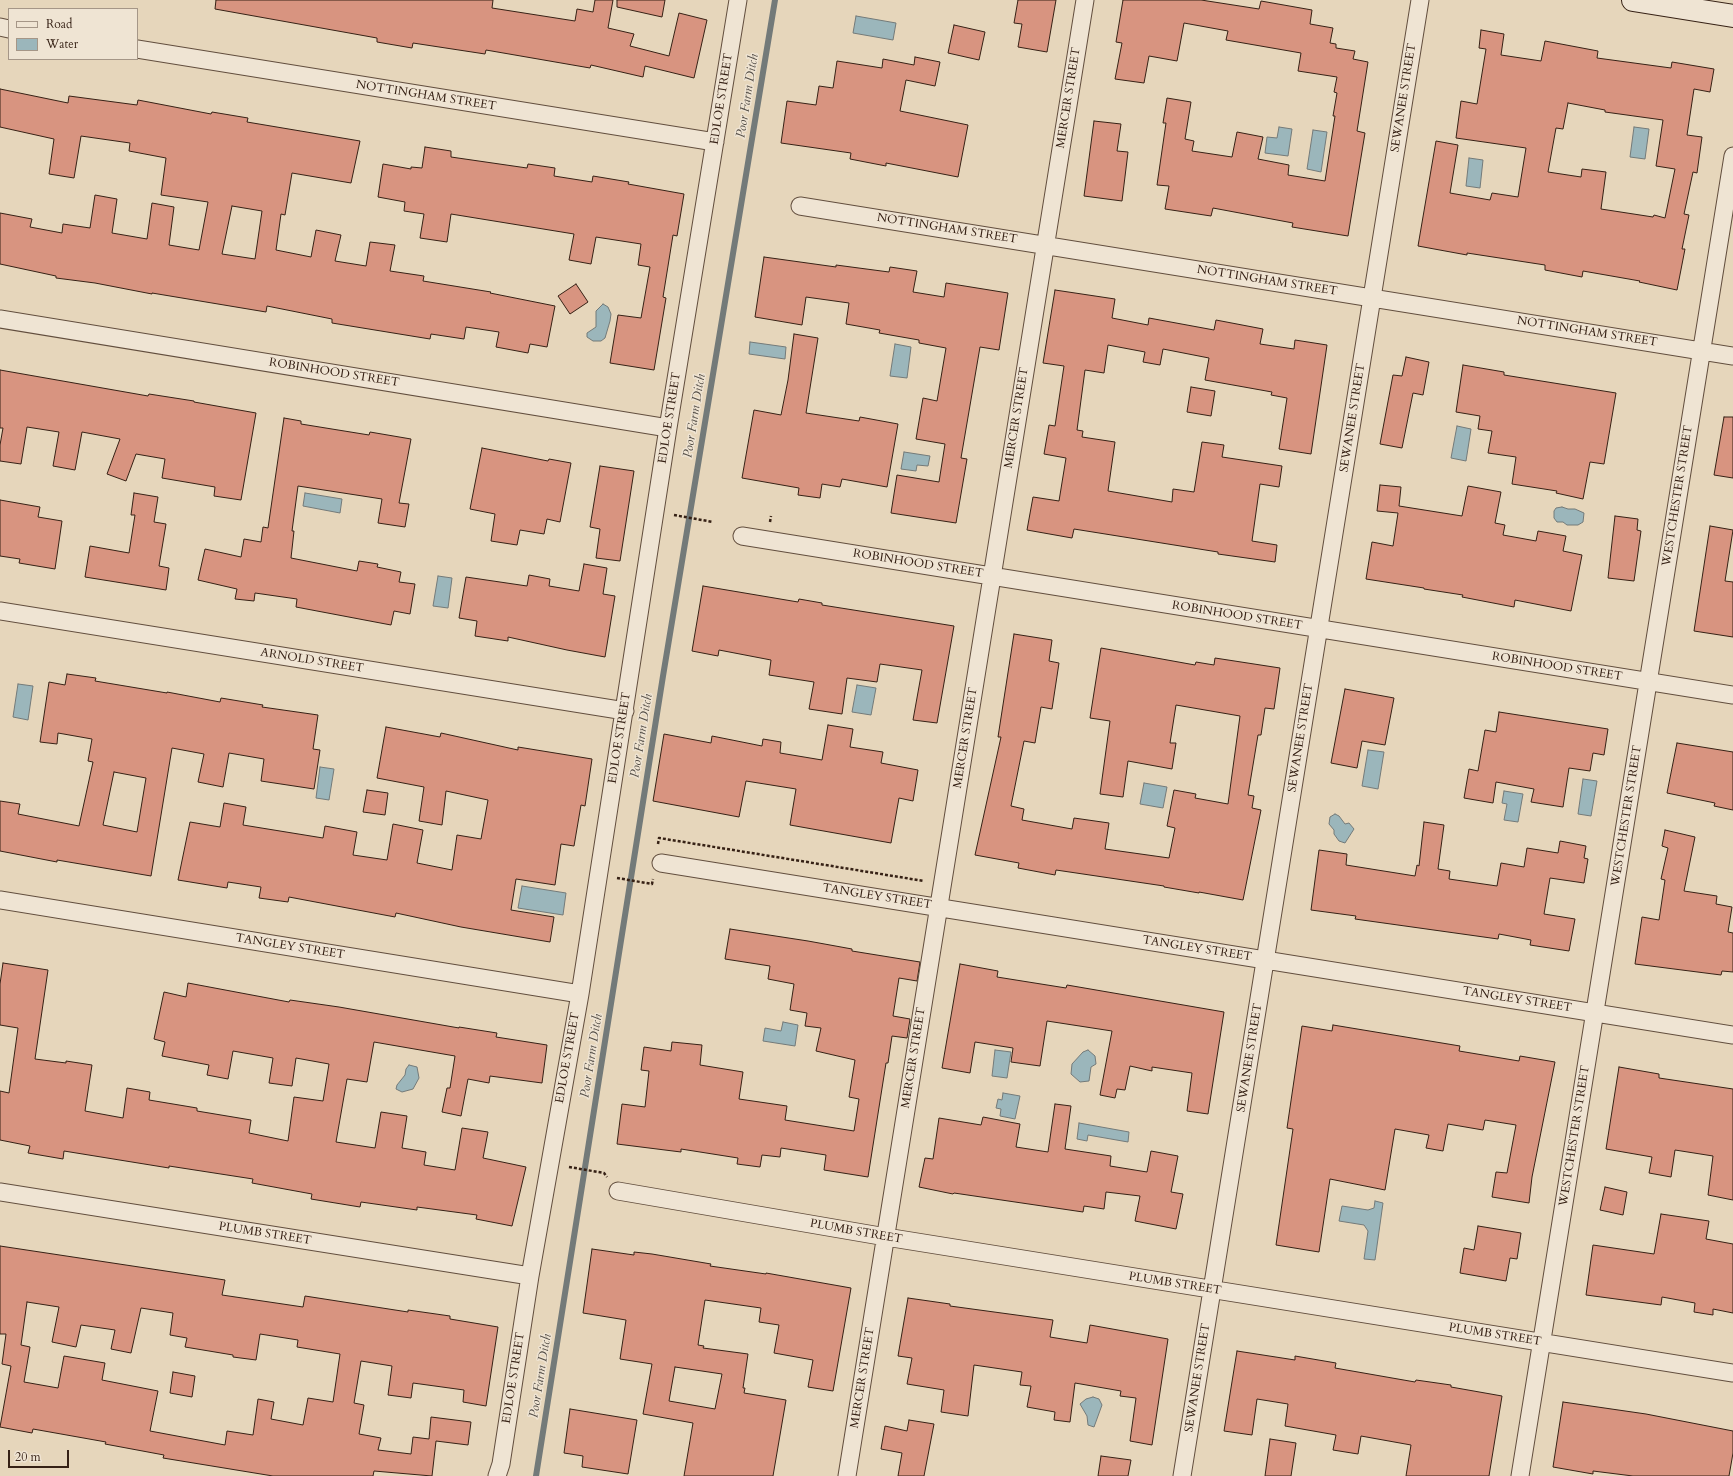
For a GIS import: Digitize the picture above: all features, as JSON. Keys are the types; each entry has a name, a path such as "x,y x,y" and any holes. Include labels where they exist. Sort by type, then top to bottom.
{"street":[{"name":"EDLOE STREET","path":"497,1476 501,1464 530,1276 580,994 668,428 738,0"},
{"name":"MERCER STREET","path":"847,1476 1085,0"},
{"name":"SEWANEE STREET","path":"1182,1476 1420,0"},
{"path":"1633,0 1733,16"},
{"name":"NOTTINGHAM STREET","path":"138,49 715,142"},
{"name":"WESTCHESTER STREET","path":"1520,1476 1733,156"},
{"name":"NOTTINGHAM STREET","path":"800,206 1733,356"},
{"name":"ROBINHOOD STREET","path":"0,319 668,428"},
{"name":"ROBINHOOD STREET","path":"742,536 1733,695"},
{"name":"ARNOLD STREET","path":"0,611 625,711"},
{"name":"TANGLEY STREET","path":"657,870 939,907 1733,1035"},
{"name":"TANGLEY STREET","path":"0,900 580,994"},
{"name":"PLUMB STREET","path":"618,1191 886,1237 1733,1374"},
{"name":"PLUMB STREET","path":"0,1192 530,1276"}],"path":[{"path":"678,516 712,522"},
{"path":"658,846 659,838 942,884"},
{"path":"621,878 652,884 657,870"},
{"path":"573,1167 596,1171"}],"water":[{"path":"856,16 896,23 893,40 853,33"},
{"path":"1279,127 1292,129 1288,156 1265,153 1267,137 1277,138"},
{"path":"1634,127 1649,129 1645,159 1630,157"},
{"path":"1313,130 1327,132 1321,172 1307,169"},
{"path":"1469,158 1483,160 1480,188 1466,186"},
{"path":"603,304 608,307 611,314 610,321 605,338 601,341 593,341 587,337 587,333 596,327 596,311"},
{"path":"750,342 786,347 785,359 749,354"},
{"path":"895,344 911,347 907,378 890,376"},
{"path":"1457,426 1471,429 1466,461 1451,458"},
{"path":"904,452 930,456 928,466 917,465 916,471 901,469"},
{"path":"305,493 342,499 340,513 303,506"},
{"path":"1562,507 1575,509 1584,513 1583,522 1578,525 1567,525 1563,522 1557,522 1554,518 1554,511 1556,508"},
{"path":"438,576 452,578 448,608 433,606"},
{"path":"18,684 33,686 28,720 13,717"},
{"path":"857,685 876,688 871,715 852,712"},
{"path":"1368,750 1384,752 1378,789 1362,786"},
{"path":"320,767 334,769 329,800 316,798"},
{"path":"1583,779 1597,781 1591,816 1578,814"},
{"path":"1144,783 1167,787 1163,808 1140,804"},
{"path":"1504,791 1523,794 1518,822 1504,820 1507,804 1502,803"},
{"path":"1335,814 1339,816 1345,824 1349,823 1354,829 1345,843 1339,841 1334,834 1334,830 1329,824 1330,817"},
{"path":"522,886 566,893 563,915 518,908"},
{"path":"783,1022 798,1025 795,1046 763,1041 765,1028 781,1031"},
{"path":"995,1050 1011,1052 1007,1078 992,1076"},
{"path":"1088,1050 1095,1056 1096,1064 1091,1067 1089,1081 1080,1082 1071,1074 1072,1064 1083,1052"},
{"path":"409,1065 417,1067 419,1078 413,1089 402,1092 396,1089 397,1085 405,1075 406,1069"},
{"path":"1003,1093 1020,1096 1015,1119 1000,1116 1001,1109 996,1108 998,1099 1002,1100"},
{"path":"1079,1123 1129,1132 1128,1142 1088,1135 1087,1141 1077,1139"},
{"path":"1375,1201 1383,1203 1375,1260 1364,1259 1368,1231 1364,1225 1339,1221 1342,1206 1368,1210 1374,1208"},
{"path":"1093,1397 1099,1399 1102,1405 1094,1427 1088,1425 1087,1416 1080,1404 1086,1399"}],"building":[{"path":"216,0 493,0 492,8 575,21 577,9 593,12 595,0 613,0 608,28 634,34 630,46 669,56 679,13 707,20 694,78 645,66 643,77 591,65 590,68 486,50 485,54 413,43 412,48 377,42 377,38 215,9"},
{"path":"617,0 665,0 662,17 617,7"},
{"path":"1018,0 1056,0 1047,52 1018,47 1022,24 1014,23"},
{"path":"1123,0 1201,0 1259,9 1261,1 1312,10 1310,24 1333,28 1330,43 1336,44 1336,48 1355,51 1353,59 1368,62 1357,131 1365,133 1348,236 1292,227 1293,223 1213,208 1211,216 1165,209 1169,186 1157,185 1166,123 1163,123 1167,98 1191,102 1185,139 1194,141 1192,151 1232,157 1237,132 1263,137 1258,159 1289,165 1288,175 1325,181 1335,116 1333,116 1337,93 1334,92 1337,77 1298,71 1301,53 1226,40 1228,31 1184,23 1177,61 1149,56 1144,83 1115,79 1122,43 1116,42"},
{"path":"954,25 985,32 979,60 948,53"},
{"path":"1481,30 1504,34 1501,55 1541,61 1545,41 1598,51 1597,58 1671,68 1672,62 1714,69 1710,92 1694,89 1687,135 1702,137 1697,173 1693,172 1684,214 1689,215 1682,249 1685,249 1677,290 1639,282 1640,281 1583,271 1582,277 1545,270 1545,265 1467,253 1467,255 1418,246 1436,141 1458,145 1450,193 1490,200 1492,193 1518,197 1526,148 1456,138 1461,101 1477,104 1486,49 1479,48","holes":["1568,103 1605,110 1605,112 1663,120 1656,166 1675,169 1665,218 1654,215 1653,217 1601,209 1606,172 1582,169 1581,177 1548,172 1556,128 1563,129"]},
{"path":"915,57 940,62 935,86 906,80 900,111 968,125 958,177 886,163 886,166 850,159 851,153 781,143 787,101 816,105 819,86 833,88 837,61 882,68 883,59 914,65"},
{"path":"0,89 68,103 69,96 137,105 138,100 211,114 212,112 248,118 247,122 360,141 351,183 292,173 285,215 281,214 276,250 311,257 316,230 341,235 335,261 366,266 370,242 395,245 390,271 424,276 423,281 491,292 490,293 555,306 547,347 530,344 528,353 496,347 499,332 466,327 464,339 431,334 430,339 332,323 332,319 267,306 266,312 152,294 95,283 56,278 56,276 0,264 0,213 32,219 30,227 62,233 63,224 90,228 95,195 117,199 112,233 147,239 152,203 174,207 169,245 199,250 208,202 161,195 166,158 129,151 130,143 81,136 74,178 49,174 54,139 0,127","holes":["232,206 262,211 255,259 222,254"]},
{"path":"1094,121 1121,124 1117,151 1128,152 1122,201 1084,196"},
{"path":"425,147 451,151 451,157 527,168 528,164 555,168 554,176 592,182 593,176 684,194 677,236 673,235 663,297 666,298 654,370 610,363 618,315 641,318 650,267 638,265 641,244 596,237 591,264 569,260 574,234 451,214 447,242 420,238 424,214 404,211 405,202 378,197 383,164 411,169 411,167 422,168"},
{"path":"764,257 836,267 836,265 889,272 890,267 917,271 913,292 944,297 946,283 1008,293 999,350 980,347 961,458 967,459 956,523 891,513 897,475 939,482 945,444 916,439 923,398 937,401 946,348 919,343 919,340 879,333 880,330 846,324 849,303 806,297 802,325 755,317"},
{"path":"576,284 588,302 570,314 558,296"},
{"path":"1055,290 1115,299 1112,318 1148,325 1149,318 1214,330 1216,320 1263,329 1260,344 1294,349 1295,340 1327,345 1311,454 1279,449 1287,398 1271,395 1272,392 1205,380 1209,358 1163,349 1160,365 1143,362 1145,352 1108,345 1104,373 1085,370 1077,430 1083,431 1082,437 1115,442 1108,491 1172,502 1173,489 1194,492 1202,442 1224,445 1222,457 1282,466 1279,487 1260,484 1252,541 1277,545 1275,562 1218,554 1218,552 1074,529 1072,538 1027,530 1033,497 1059,501 1066,458 1044,454 1049,425 1055,426 1064,366 1043,363"},
{"path":"794,334 818,338 806,413 859,421 860,417 898,424 887,487 842,479 840,487 822,484 820,498 798,495 799,488 742,478 754,410 781,415 788,380"},
{"path":"1406,357 1429,362 1423,395 1413,393 1402,448 1380,444 1393,375 1402,376"},
{"path":"1463,365 1504,372 1504,375 1616,393 1604,464 1590,462 1583,499 1556,493 1557,491 1512,484 1516,457 1488,453 1492,431 1478,429 1480,416 1456,412"},
{"path":"0,370 148,396 149,394 194,401 256,413 241,500 214,496 215,487 162,478 165,459 136,454 126,481 107,474 120,439 82,432 75,470 53,466 59,432 27,427 21,464 0,461 0,445 3,428 0,428"},
{"path":"1191,387 1215,391 1211,416 1187,412"},
{"path":"1724,417 1733,417 1733,478 1714,475"},
{"path":"284,418 301,421 301,424 369,435 370,432 411,439 399,503 409,504 405,527 378,523 382,499 298,486 292,531 294,531 291,558 357,571 359,561 378,564 377,567 401,572 399,582 415,584 410,614 394,611 391,625 296,607 297,599 255,593 254,601 235,599 237,589 198,580 205,549 241,557 244,539 261,542 263,527 268,528"},
{"path":"482,448 548,461 549,459 571,463 560,522 547,519 544,534 520,530 517,545 491,541 495,514 470,509"},
{"path":"600,466 634,471 620,561 596,558 600,529 590,527"},
{"path":"1380,485 1401,487 1399,506 1462,516 1468,486 1501,492 1495,523 1505,525 1503,535 1536,541 1538,531 1566,536 1563,551 1582,555 1571,611 1515,600 1514,607 1462,597 1463,595 1366,579 1372,542 1393,546 1398,513 1377,511"},
{"path":"134,493 158,497 154,522 166,524 159,566 169,568 166,590 85,577 90,546 129,553 135,515 131,515"},
{"path":"0,500 40,507 38,517 62,521 55,569 19,563 20,559 0,556"},
{"path":"1615,516 1638,519 1637,530 1641,531 1634,581 1608,578"},
{"path":"1710,526 1733,530 1725,581 1733,582 1733,637 1694,631"},
{"path":"584,564 607,568 603,594 615,596 605,657 508,637 508,641 475,636 477,621 459,618 466,577 527,586 529,575 550,579 549,586 579,591"},
{"path":"703,586 798,602 799,599 822,603 822,605 954,626 937,723 913,720 922,670 880,664 877,682 847,678 842,714 809,709 814,682 769,675 771,660 719,650 718,656 692,651"},
{"path":"1014,634 1052,640 1049,661 1059,663 1052,709 1041,707 1035,743 1024,741 1011,806 1024,809 1022,820 1072,829 1074,818 1109,823 1105,849 1169,858 1175,828 1167,826 1174,790 1196,794 1195,798 1228,804 1240,716 1176,705 1170,743 1176,743 1172,769 1128,761 1123,797 1100,794 1110,721 1090,718 1101,648 1195,665 1196,662 1214,665 1215,658 1280,668 1274,709 1265,708 1261,735 1258,735 1248,795 1254,796 1252,808 1261,810 1243,900 1164,886 1056,870 1055,875 1018,868 1019,863 975,855 1001,737 998,737"},
{"path":"67,674 96,678 95,681 220,702 221,698 263,705 262,707 318,715 313,749 320,750 314,789 261,781 264,759 229,753 223,787 198,782 204,754 172,748 151,876 57,860 57,862 0,851 0,801 20,804 18,814 79,826 93,762 88,761 92,739 58,733 57,744 40,742 49,682 65,685","holes":["114,772 146,778 137,832 103,825"]},
{"path":"1345,689 1394,698 1385,745 1362,741 1357,768 1331,763"},
{"path":"1499,712 1608,729 1604,755 1593,753 1590,771 1569,768 1563,807 1531,802 1534,789 1496,782 1493,803 1464,798 1469,769 1478,771 1485,730 1496,732"},
{"path":"828,725 853,729 850,747 883,752 881,763 918,770 913,801 899,798 891,843 790,825 796,789 746,781 739,817 653,801 664,734 711,743 712,736 762,746 763,739 781,742 780,753 822,760"},
{"path":"386,727 440,737 441,733 518,750 518,747 592,759 585,806 581,805 574,846 561,844 555,885 516,879 511,910 554,917 550,942 461,927 396,913 395,917 289,897 288,902 259,898 261,887 228,882 227,888 178,880 190,822 220,827 224,803 246,807 243,825 323,838 325,826 357,832 353,855 387,860 393,824 423,830 417,863 452,870 457,835 481,839 488,800 446,791 442,825 419,821 424,787 377,778"},
{"path":"1677,743 1733,752 1733,810 1714,806 1715,803 1667,793"},
{"path":"367,790 388,793 385,815 363,812"},
{"path":"1424,822 1444,825 1438,869 1450,871 1449,879 1497,886 1501,863 1524,867 1527,848 1558,853 1560,841 1586,846 1584,858 1588,859 1584,883 1550,878 1544,914 1575,919 1569,951 1530,945 1531,940 1499,934 1498,939 1355,919 1356,916 1311,910 1319,850 1347,854 1346,865 1415,876 1417,865 1419,866"},
{"path":"1665,830 1695,837 1684,891 1717,896 1716,904 1732,907 1728,932 1733,933 1733,972 1722,971 1721,975 1635,964 1642,917 1659,920 1665,880 1661,879 1668,848 1662,846"},
{"path":"730,929 808,941 852,949 852,951 920,962 917,981 899,978 893,1016 910,1019 907,1038 892,1036 888,1063 886,1063 868,1177 824,1170 826,1155 781,1148 780,1157 762,1155 760,1167 737,1164 738,1158 681,1149 681,1152 617,1144 622,1104 645,1107 649,1071 641,1070 644,1047 671,1051 672,1042 702,1045 700,1065 743,1072 739,1099 787,1106 785,1120 854,1131 859,1099 849,1097 855,1060 816,1051 821,1028 805,1026 807,1013 790,1010 794,984 768,979 770,966 725,959"},
{"path":"3,963 48,970 35,1059 66,1063 66,1061 92,1065 85,1111 123,1118 127,1088 150,1092 149,1100 197,1108 197,1111 251,1120 249,1133 288,1141 294,1097 323,1101 329,1064 296,1058 292,1086 269,1083 273,1058 233,1051 228,1079 207,1075 209,1065 162,1056 165,1042 154,1039 164,992 186,997 188,983 289,1002 290,1000 339,1007 459,1028 497,1033 496,1037 547,1045 542,1083 490,1076 489,1083 468,1079 461,1116 442,1112 447,1088 450,1088 455,1056 374,1042 367,1082 347,1079 336,1142 375,1148 381,1112 407,1116 402,1148 426,1152 424,1165 455,1170 462,1128 488,1132 483,1158 526,1167 512,1226 476,1219 477,1215 417,1207 417,1210 361,1202 360,1207 311,1199 312,1194 252,1183 253,1179 169,1166 169,1168 64,1151 63,1159 28,1153 30,1146 0,1140 0,1091 9,1093 18,1028 0,1025 0,984"},
{"path":"960,964 998,971 997,977 1066,988 1067,985 1224,1012 1208,1114 1187,1111 1192,1073 1152,1067 1152,1071 1130,1066 1125,1090 1117,1089 1115,1098 1100,1095 1112,1031 1047,1021 1040,1066 1011,1062 1013,1048 975,1042 970,1073 942,1068"},
{"path":"1333,1025 1460,1046 1459,1051 1519,1061 1520,1056 1555,1062 1532,1177 1529,1203 1492,1197 1496,1172 1507,1173 1516,1125 1485,1120 1483,1130 1448,1124 1443,1151 1426,1148 1429,1135 1395,1129 1385,1190 1330,1179 1319,1252 1276,1245 1293,1129 1287,1128 1302,1026 1332,1031"},
{"path":"1619,1067 1659,1074 1659,1078 1733,1089 1733,1200 1708,1195 1713,1156 1675,1150 1671,1177 1649,1173 1652,1157 1606,1149"},
{"path":"1055,1104 1071,1106 1065,1149 1111,1156 1110,1166 1147,1172 1151,1151 1178,1156 1171,1192 1183,1194 1176,1229 1135,1221 1140,1196 1106,1192 1104,1209 1084,1206 1083,1212 953,1194 919,1187 925,1158 933,1159 939,1118 981,1125 983,1117 1020,1124 1016,1147 1048,1152"},
{"path":"1605,1187 1627,1192 1623,1215 1600,1210"},
{"path":"1661,1214 1709,1221 1706,1239 1733,1244 1733,1313 1713,1309 1713,1315 1694,1312 1695,1303 1662,1297 1661,1305 1586,1295 1593,1245 1654,1254"},
{"path":"1478,1226 1521,1233 1517,1259 1510,1258 1506,1281 1460,1273 1464,1248 1474,1250"},
{"path":"0,1246 225,1280 222,1295 303,1307 305,1296 408,1312 408,1310 450,1316 450,1319 498,1327 486,1406 463,1402 464,1390 413,1383 411,1398 388,1395 392,1366 361,1361 354,1403 364,1405 359,1434 381,1438 378,1450 411,1454 413,1437 429,1439 431,1417 471,1422 468,1445 436,1441 432,1476 374,1471 373,1476 273,1476 163,1458 164,1455 105,1444 106,1442 33,1429 32,1433 0,1427 11,1366 2,1364 6,1334 0,1334","holes":["27,1302 59,1307 52,1342 76,1347 81,1325 115,1330 111,1349 131,1353 141,1308 173,1313 170,1335 187,1338 185,1347 256,1360 260,1334 298,1340 297,1347 340,1354 333,1402 308,1398 303,1425 271,1419 274,1402 258,1399 253,1435 227,1431 225,1445 150,1431 158,1391 102,1380 105,1363 64,1356 58,1388 24,1382 30,1347 21,1345"]},
{"path":"592,1249 634,1255 634,1252 652,1254 711,1264 710,1266 766,1273 851,1288 833,1391 808,1387 813,1360 774,1353 779,1325 759,1322 761,1308 705,1300 698,1345 704,1346 703,1348 748,1354 743,1388 745,1388 744,1393 786,1400 773,1476 684,1476 693,1423 643,1414 652,1364 620,1359 626,1320 583,1313","holes":["675,1367 722,1374 715,1409 669,1401"]},
{"path":"908,1298 950,1304 950,1306 1053,1320 1050,1337 1087,1343 1090,1325 1168,1339 1152,1445 1130,1441 1136,1398 1120,1396 1121,1391 1075,1383 1070,1422 1054,1420 1055,1412 1027,1407 1031,1386 1020,1385 1022,1372 974,1365 968,1416 941,1412 944,1390 907,1384 912,1358 898,1356"},
{"path":"1237,1351 1295,1360 1295,1356 1336,1363 1335,1368 1415,1382 1416,1380 1451,1385 1451,1387 1502,1396 1489,1476 1406,1476 1411,1445 1361,1436 1358,1454 1333,1450 1336,1435 1285,1426 1288,1404 1257,1399 1252,1435 1224,1431"},
{"path":"173,1372 195,1376 192,1397 170,1393"},
{"path":"1563,1402 1646,1414 1733,1431 1733,1453 1729,1476 1633,1476 1593,1471 1593,1474 1553,1467"},
{"path":"570,1409 637,1420 628,1474 582,1467 583,1456 564,1453"},
{"path":"909,1420 934,1424 924,1476 898,1476 902,1453 881,1449 885,1426 907,1431"},
{"path":"1270,1439 1296,1443 1291,1476 1265,1476"},
{"path":"1101,1456 1131,1460 1128,1476 1098,1476"}],"waterway":[{"name":"Poor Farm Ditch","path":"536,1476 663,676 775,0"}]}
